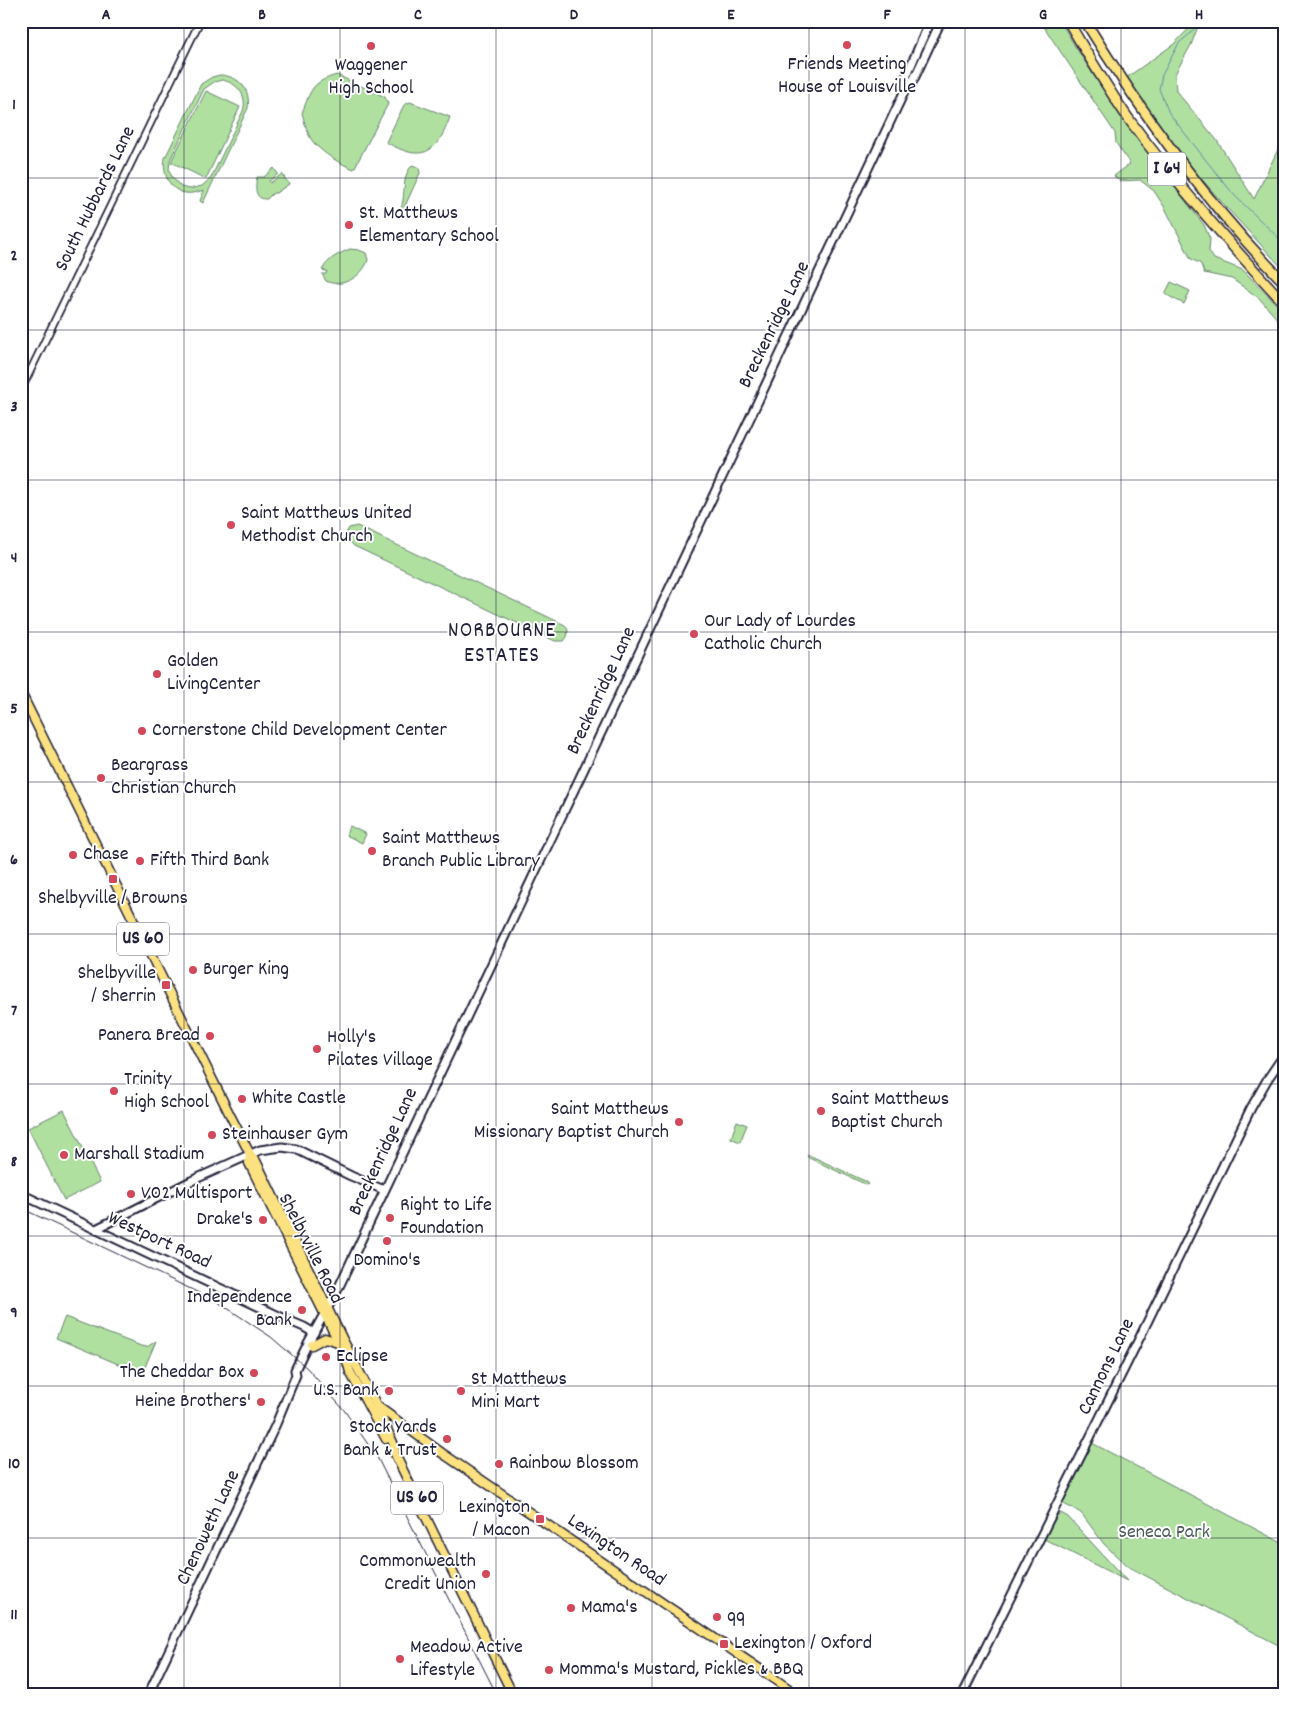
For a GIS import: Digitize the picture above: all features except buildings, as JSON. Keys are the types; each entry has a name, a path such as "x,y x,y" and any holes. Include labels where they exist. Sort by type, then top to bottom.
{"highway":[{"name":"I 64","path":"1068,21 1130,121 1223,237 1284,303"},
{"name":"I 64","path":"1085,21 1140,106 1178,158 1225,216 1284,282"}],"main road":[{"name":"Breckenridge Lane","path":"909,82 906,77 930,21"},
{"name":"Breckenridge Lane","path":"326,1310 337,1291 909,82 913,81 941,21"},
{"name":"Shelbyville Road","path":"21,693 250,1154 256,1160 349,1356"},
{"name":"Cannons Lane","path":"962,1695 1140,1337 1251,1108 1284,1055"},
{"path":"96,1229 250,1154 260,1150 282,1147 296,1149 384,1190"},
{"name":"Westport Road","path":"21,1194 304,1327 313,1334"},
{"name":"Shelbyville Road","path":"326,1310 338,1342 349,1356"},
{"name":"Chenoweth Lane","path":"148,1695 276,1424 296,1375 300,1371 313,1334 326,1310"},
{"name":"Westport Road","path":"283,1318 304,1332 310,1344"},
{"path":"310,1344 325,1338 338,1342"},
{"path":"349,1356 377,1406 394,1445 394,1451"},
{"path":"349,1356 350,1372 394,1451"},
{"name":"Lexington Road","path":"349,1356 370,1404 397,1426 410,1434 416,1435"},
{"name":"Lexington Road","path":"377,1406 412,1430 416,1435 798,1695"},
{"path":"389,1436 391,1430 397,1426"},
{"name":"US 60","path":"394,1451 514,1695"}],"street":[{"name":"South Hubbards Lane","path":"21,390 200,21"}],"green space":[{"path":"1040,21 1060,21 1093,74 1147,151 1204,225 1210,239 1209,251 1214,259 1243,270 1284,312 1284,327 1259,298 1232,279 1204,273 1201,264 1191,259 1165,208 1154,191 1140,180 1120,181 1114,176 1130,164 1116,143 1115,133"},
{"path":"1196,21 1200,21 1191,45 1175,74 1176,91 1216,139 1254,199 1284,137 1284,270 1181,154 1161,129 1126,78 1174,44"},
{"path":"337,75 385,97 388,104 354,169 332,158 314,143 308,133 302,113 313,88 322,81"},
{"path":"227,76 238,81 248,95 248,108 203,203 200,201 204,190 185,193 171,185 166,175 164,164 165,158 201,84 212,77","holes":["222,80 237,87 243,95 243,111 211,178 202,186 189,189 181,187 172,177 169,170 170,160 204,89 214,82"]},
{"path":"206,91 240,107 206,179 171,162"},
{"path":"410,102 450,117 440,139 434,147 427,151 419,153 409,152 386,142 404,105"},
{"path":"413,165 419,168 420,173 404,211 402,211 405,179"},
{"path":"274,168 278,174 269,181 270,183 282,174 289,184 273,193 267,199 263,199 256,192 257,177 264,177"},
{"path":"350,249 366,253 368,260 362,271 351,280 345,282 332,283 326,281 322,274 326,274 327,271 322,270 328,262"},
{"path":"1171,282 1190,291 1184,304 1165,294"},
{"path":"357,526 565,625 568,630 567,637 564,641 555,641 354,546 347,539 346,533 349,528"},
{"path":"350,826 366,834 362,843 346,835"},
{"name":"Marshall Stadium","path":"64,1110 100,1182 64,1200 28,1128"},
{"path":"737,1121 747,1125 740,1142 731,1138"},
{"path":"809,1155 868,1184 809,1158 807,1156"},
{"path":"65,1317 141,1346 147,1347 156,1341 142,1374 56,1338"},
{"name":"Seneca Park","path":"1092,1443 1284,1544 1284,1648 1127,1566 1104,1544 1081,1513 1062,1503"},
{"path":"1061,1513 1068,1517 1127,1581 1044,1539 1054,1517"}],"waterway":[{"path":"1199,21 1192,32 1179,43 1162,75 1159,89 1169,113 1235,196 1284,243"}],"railway":[{"path":"21,1208 218,1302 271,1337 308,1369 344,1410 377,1457 497,1695"}],"place":[{"name":"Friends Meeting House of Louisville","path":"847,45"},
{"name":"Waggener High School","path":"371,46"},
{"name":"St. Matthews Elementary School","path":"349,225"},
{"name":"Saint Matthews United Methodist Church","path":"231,525"},
{"name":"Our Lady of Lourdes Catholic Church","path":"694,634"},
{"name":"Golden LivingCenter","path":"157,674"},
{"name":"Cornerstone Child Development Center","path":"142,731"},
{"name":"Beargrass Christian Church","path":"101,778"},
{"name":"Saint Matthews Branch Public Library","path":"372,851"},
{"name":"Chase","path":"73,855"},
{"name":"Fifth Third Bank","path":"140,861"},
{"name":"Shelbyville / Browns","path":"113,879"},
{"name":"Burger King","path":"193,970"},
{"name":"Shelbyville / Sherrin","path":"166,985"},
{"name":"Panera Bread","path":"210,1036"},
{"name":"Holly's Pilates Village","path":"317,1049"},
{"name":"Trinity High School","path":"114,1091"},
{"name":"White Castle","path":"242,1099"},
{"name":"Saint Matthews Baptist Church","path":"821,1111"},
{"name":"Saint Matthews Missionary Baptist Church","path":"679,1122"},
{"name":"Steinhauser Gym","path":"212,1135"},
{"name":"Marshall Stadium","path":"64,1155"},
{"name":"V02 Multisport","path":"131,1194"},
{"name":"Right to Life Foundation","path":"390,1218"},
{"name":"Drake's","path":"263,1220"},
{"name":"Domino's","path":"387,1241"},
{"name":"Independence Bank","path":"302,1310"},
{"name":"Eclipse","path":"326,1357"},
{"name":"The Cheddar Box","path":"254,1373"},
{"name":"U.S. Bank","path":"389,1391"},
{"name":"St Matthews Mini Mart","path":"461,1391"},
{"name":"Heine Brothers'","path":"261,1402"},
{"name":"Stock Yards Bank & Trust","path":"447,1439"},
{"name":"Rainbow Blossom","path":"499,1464"},
{"name":"Lexington / Macon","path":"540,1519"},
{"name":"Commonwealth Credit Union","path":"486,1574"},
{"name":"Mama's","path":"571,1608"},
{"name":"qq","path":"717,1617"},
{"name":"Lexington / Oxford","path":"724,1644"},
{"name":"Meadow Active Lifestyle","path":"400,1659"},
{"name":"Momma's Mustard, Pickles & BBQ","path":"549,1670"}],"district":[{"name":"NORBOURNE ESTATES","path":"502,644"}]}
